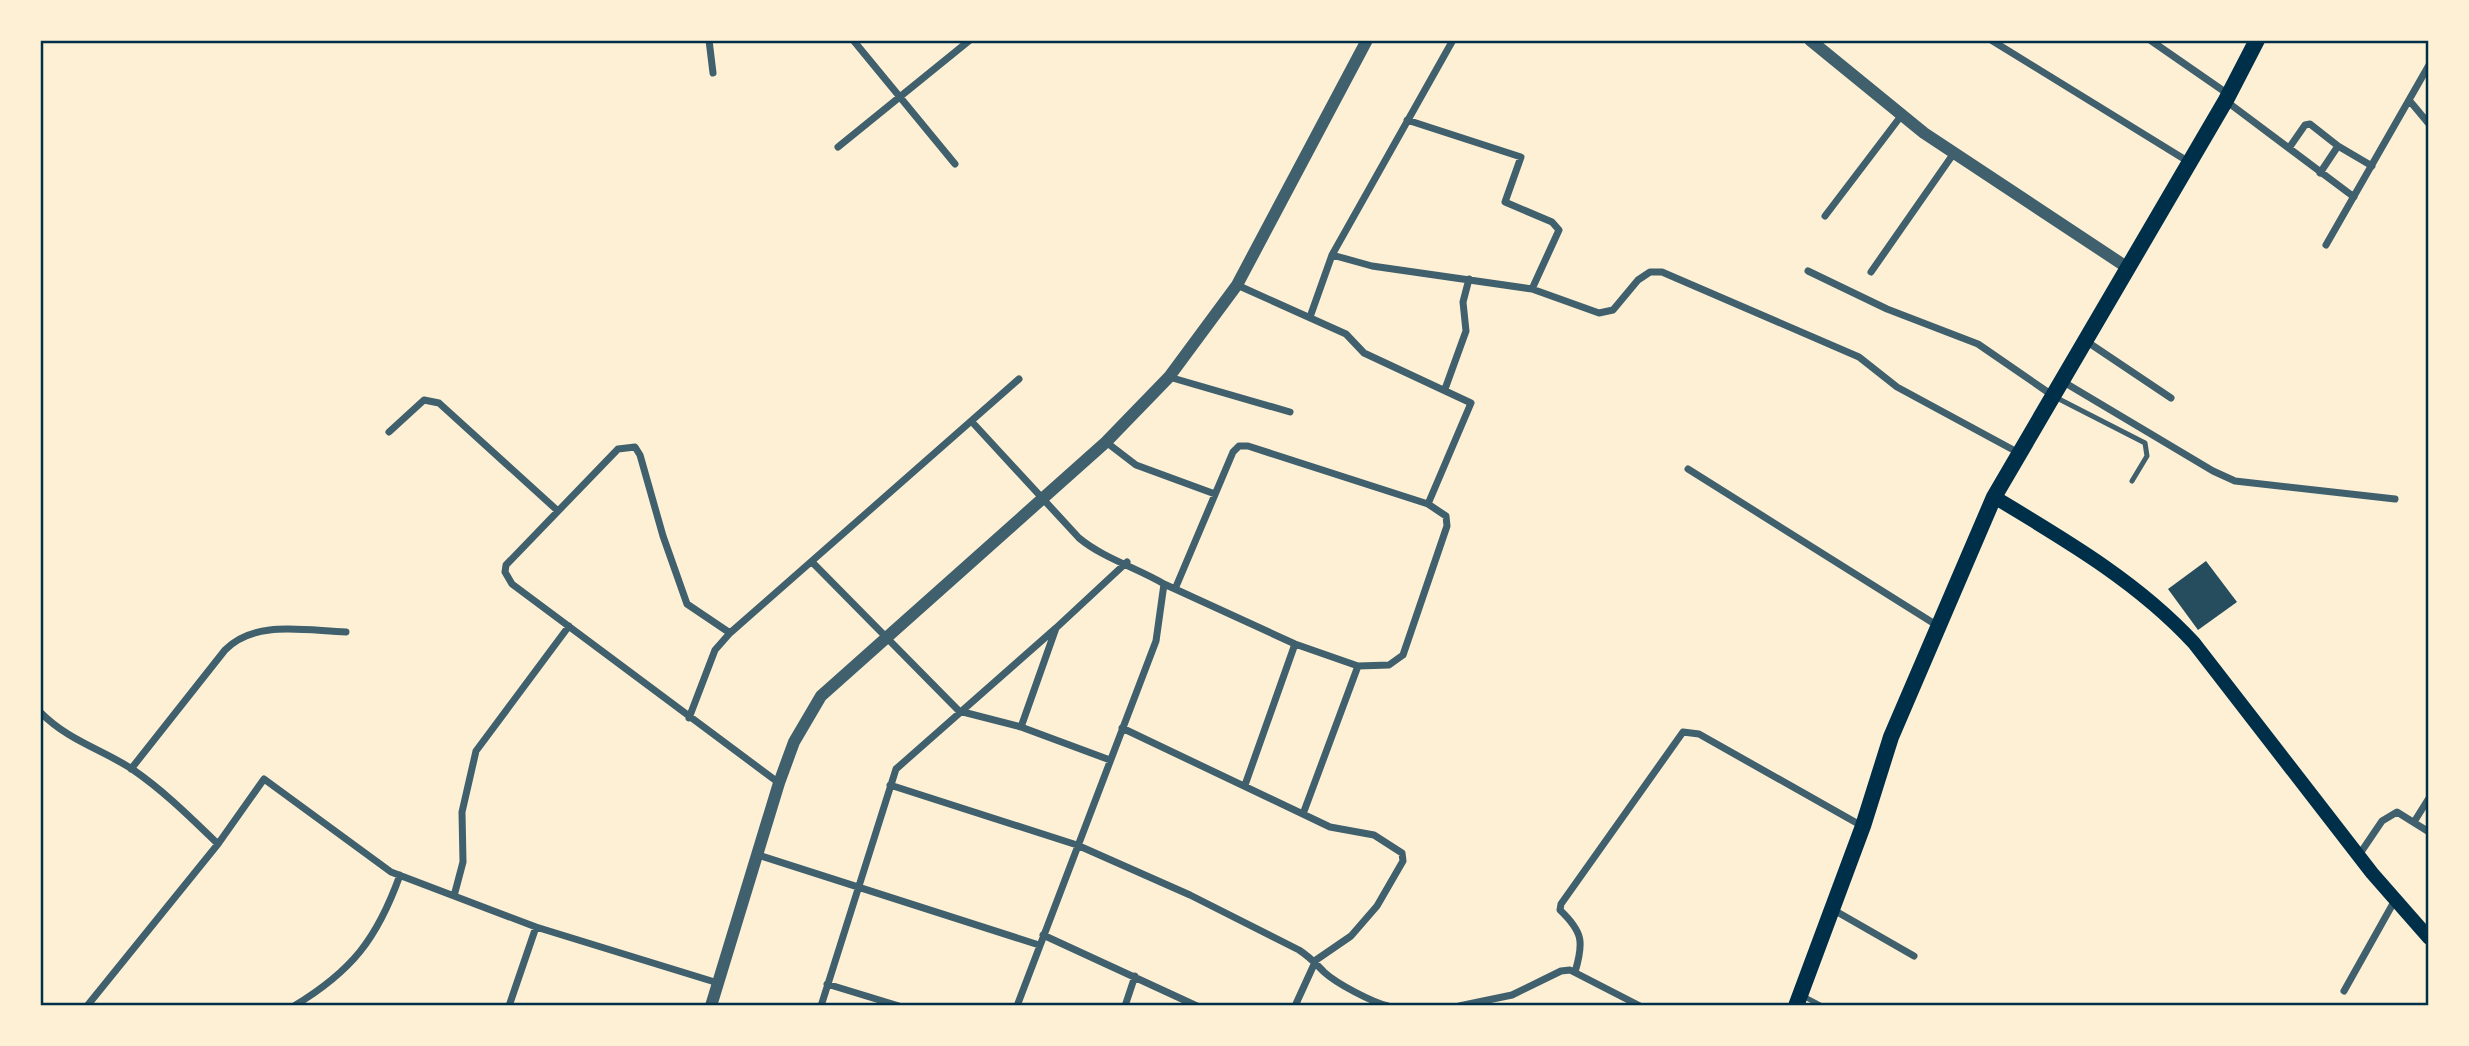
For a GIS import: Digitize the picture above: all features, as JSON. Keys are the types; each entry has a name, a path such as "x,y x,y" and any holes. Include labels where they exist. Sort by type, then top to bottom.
{"highway":[{"path":"1798,1000 1863,826 1891,737 1994,497 2227,97 2251,43"}],"main road":[{"path":"1994,497 2063,538 2168,615 2194,643 2359,856 2429,938"}],"street":[{"path":"709,40 713,73"},
{"path":"853,40 955,164"},
{"path":"838,147 970,40"},
{"path":"711,1006 779,783 794,742 821,696 1106,442 1169,377 1237,285 1367,40"},
{"path":"1310,317 1332,255 1453,40"},
{"path":"1810,40 1901,116 2128,268"},
{"path":"1991,40 2189,162"},
{"path":"2150,40 2354,197"},
{"path":"2326,245 2429,65"},
{"path":"2409,100 2429,124"},
{"path":"1825,216 1901,116"},
{"path":"1407,120 1521,157 1505,202 1552,222 1559,230 1532,289"},
{"path":"2289,148 2305,125 2310,124 2338,146 2372,166"},
{"path":"2320,173 2338,146"},
{"path":"1871,272 1954,153"},
{"path":"1332,255 1372,266 1532,289 1599,313 1606,313 1638,280 1650,272 1662,271 1858,357 1897,387 2019,453"},
{"path":"1808,271 1887,309 1978,344 2052,396"},
{"path":"1445,390 1466,331 1463,302 1469,279"},
{"path":"1237,285 1346,334 1364,353 1468,400 1471,408 1428,504"},
{"path":"2085,340 2171,398"},
{"path":"1169,377 1290,412"},
{"path":"689,718 715,650 730,633 973,423 1019,379"},
{"path":"2062,380 2213,471 2235,481 2395,499"},
{"path":"389,432 424,400 439,403 558,510"},
{"path":"973,423 1041,500 1086,544 1127,562 1164,584 1295,644 1358,666 1388,665 1403,655 1447,526 1446,516 1428,504 1242,445 1233,452 1175,589"},
{"path":"1106,442 1136,465 1214,494"},
{"path":"730,633 687,604 663,536 640,455 635,447 618,449 506,565 505,572 512,584 779,783"},
{"path":"1688,469 1939,626"},
{"path":"821,1006 890,785 900,764 1056,628 1127,562"},
{"path":"813,563 959,711 1021,727 1110,760"},
{"path":"1017,1006 1158,634 1164,584"},
{"path":"454,896 463,862 462,812 476,751 569,626"},
{"path":"1021,727 1056,628"},
{"path":"131,769 225,650 240,636 262,630 346,632"},
{"path":"1245,785 1295,644"},
{"path":"1303,814 1358,666"},
{"path":"40,712 61,733 131,769 172,798 218,844"},
{"path":"1122,727 1342,831 1379,837 1400,849 1404,855 1367,920 1334,950 1316,960 1295,1006"},
{"path":"1575,972 1581,943 1573,922 1560,911 1561,904 1683,732 1699,734 1863,826"},
{"path":"87,1006 218,844 264,779 391,872 536,928 718,983"},
{"path":"890,785 1077,845 1190,895 1316,960 1325,972 1376,1003 1388,1006"},
{"path":"2414,822 2429,798"},
{"path":"2359,856 2389,815 2397,812 2429,832"},
{"path":"758,855 1039,945"},
{"path":"294,1006 336,979 361,952 384,913 400,875"},
{"path":"2344,991 2395,900"},
{"path":"1832,908 1914,956"},
{"path":"509,1006 536,928"},
{"path":"1043,935 1197,1006"},
{"path":"1459,1006 1512,995 1561,971 1575,972 1640,1006"},
{"path":"1125,1006 1135,976"},
{"path":"827,984 899,1006"}],"lane":[{"path":"2052,396 2145,443 2147,456 2132,481"},
{"path":"1798,1000 1822,1006"}],"building":[{"path":"2206,561 2237,602 2198,630 2168,589"}]}
